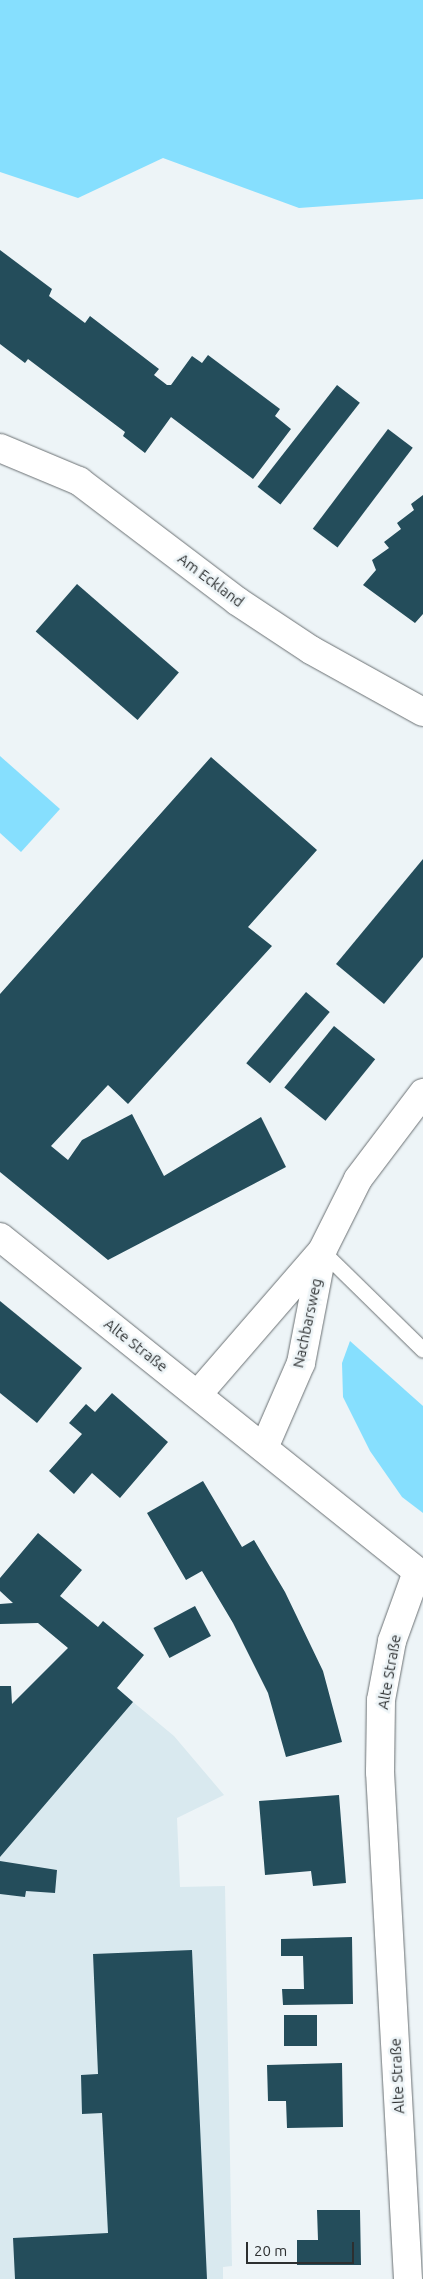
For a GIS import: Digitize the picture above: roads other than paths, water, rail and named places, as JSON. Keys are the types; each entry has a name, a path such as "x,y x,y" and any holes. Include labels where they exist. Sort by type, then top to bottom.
{"street":[{"name":"Am Eckland","path":"0,448 79,482 237,601 311,650 423,712"},
{"name":"Nachbarsweg","path":"198,1394 322,1251 358,1179 423,1093"},
{"name":"Alte Straße","path":"0,1238 198,1394 420,1574 392,1641 382,1700 380,1772 408,2279"},
{"name":"Nachbarsweg","path":"264,1448 301,1363 322,1251"}],"lane":[{"path":"322,1251 423,1350"}]}
